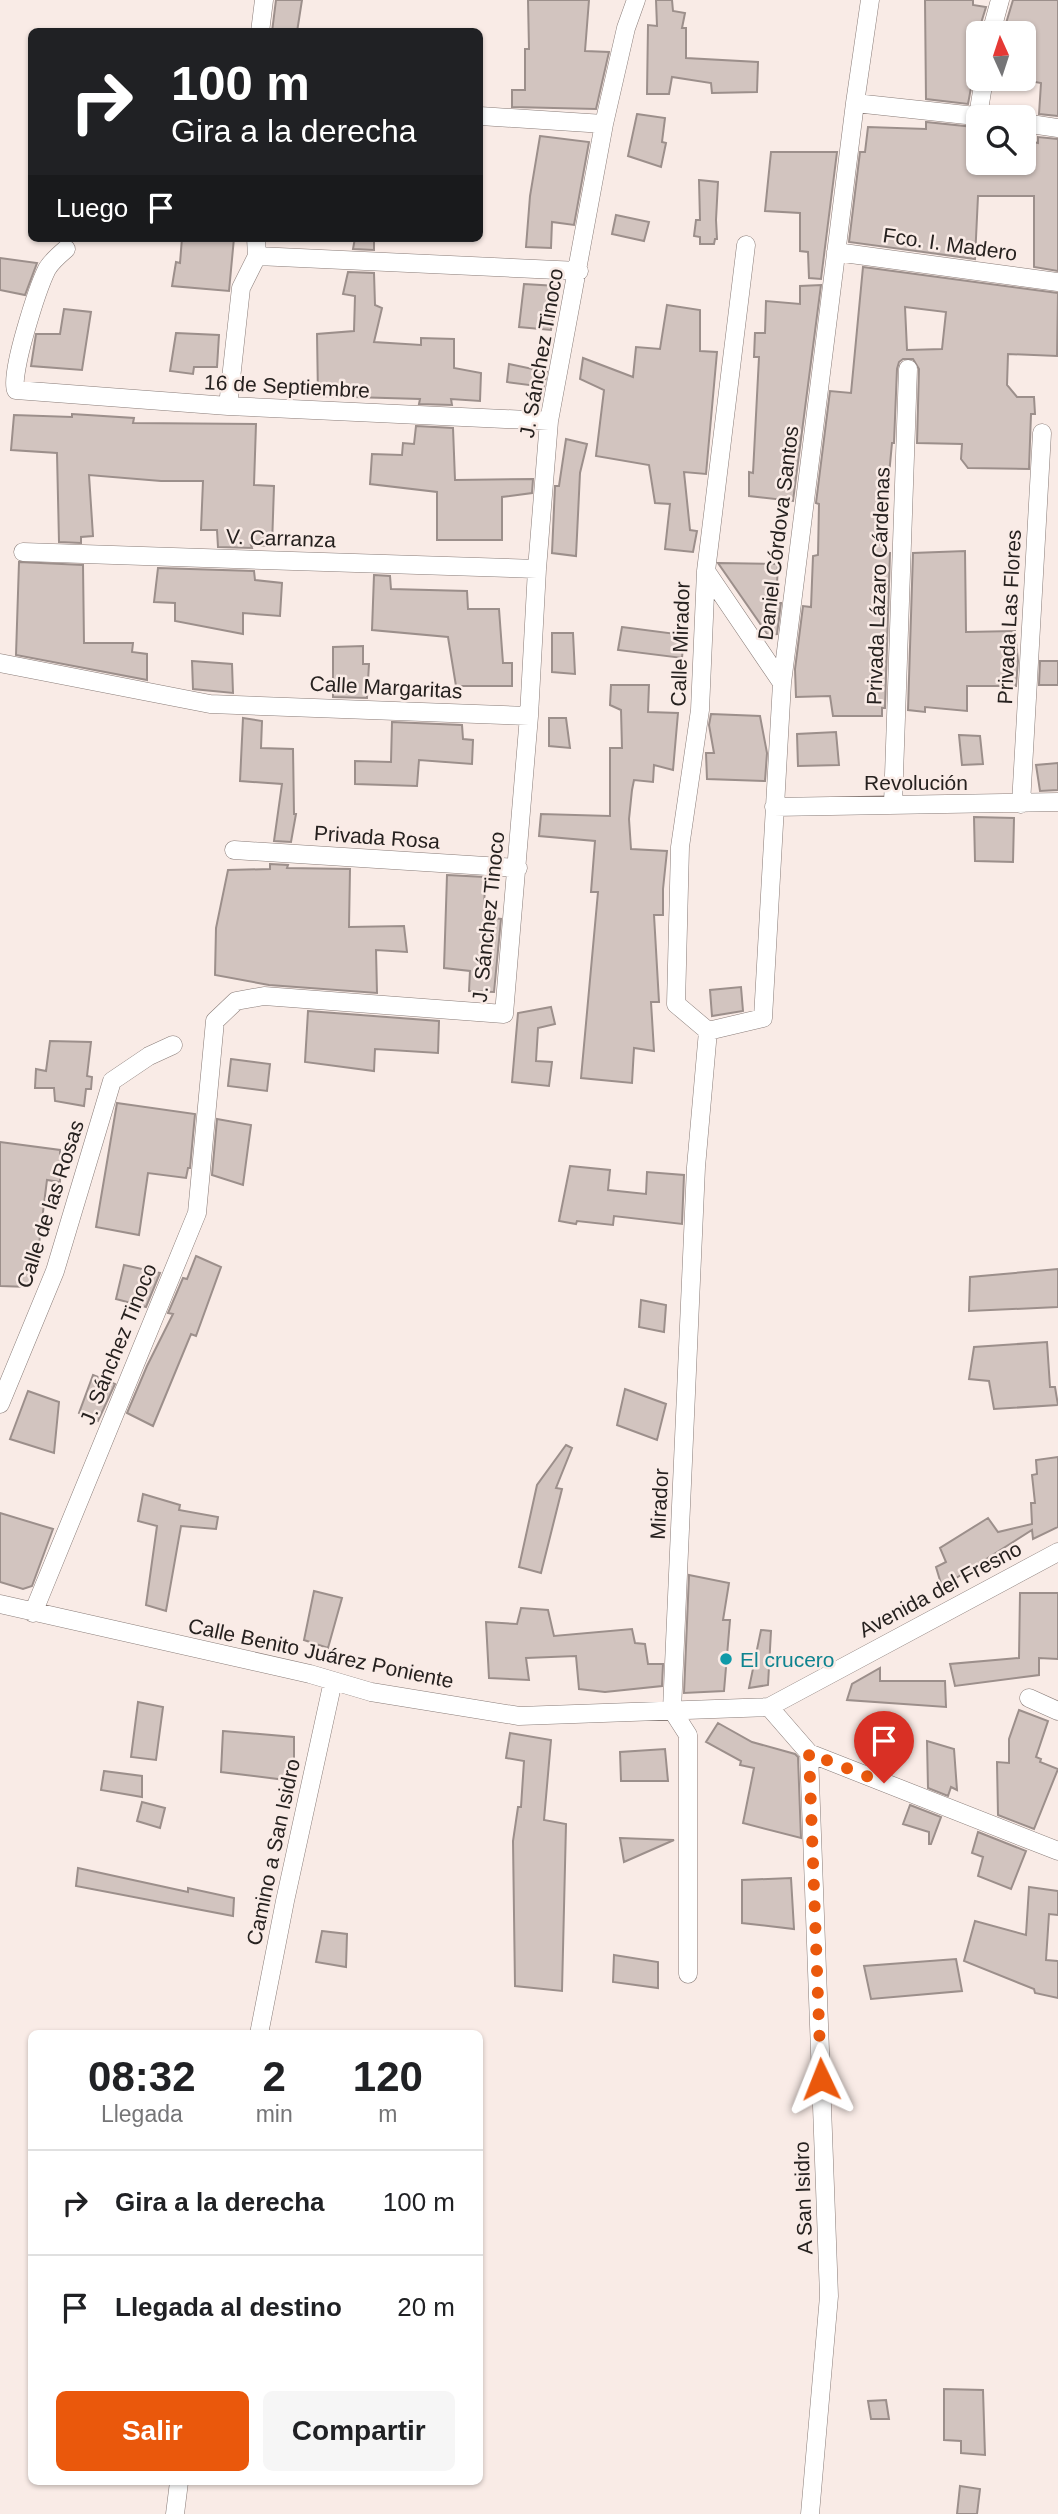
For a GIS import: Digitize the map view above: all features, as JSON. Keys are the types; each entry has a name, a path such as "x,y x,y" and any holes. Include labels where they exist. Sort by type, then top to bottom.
{"street":[{"path":"260,28 264,0"},
{"name":"J. Sánchez Tinoco","path":"33,1613 197,1213 215,1021 236,1001 264,996 504,1014 529,716 549,421 579,271 604,124 626,28 636,0"},
{"name":"Daniel Córdova Santos","path":"708,1031 763,1018 782,683 870,0"},
{"path":"994,21 1000,0"},
{"path":"855,103 966,115"},
{"path":"483,116 604,124"},
{"path":"1036,125 1058,128"},
{"name":"Calle Mirador","path":"708,1031 677,1004 680,847 700,710 705,571 746,245"},
{"path":"228,406 241,288 257,247 579,271"},
{"name":"16 de Septiembre","path":"65,249 48,267 32,311 16,368 16,390 228,406 549,421"},
{"name":"Fco. I. Madero","path":"836,252 1058,282"},
{"name":"Privada Lázaro Cárdenas","path":"893,804 908,369"},
{"name":"Privada Las Flores","path":"1021,804 1042,433"},
{"name":"V. Carranza","path":"23,552 537,569"},
{"path":"705,571 782,683"},
{"name":"Calle Margaritas","path":"0,663 210,704 241,703 529,716"},
{"name":"Revolución","path":"774,807 1058,802"},
{"name":"Privada Rosa","path":"234,850 517,868"},
{"name":"Mirador","path":"672,1710 696,1167 708,1031"},
{"name":"Calle de las Rosas","path":"0,1404 55,1271 112,1081 149,1056 173,1045"},
{"name":"Avenida del Fresno","path":"769,1707 1058,1552"},
{"name":"Calle Benito Juárez Poniente","path":"0,1604 371,1692 519,1716 769,1707"},
{"name":"Camino a San Isidro","path":"260,2030 333,1681"},
{"path":"1030,1699 1058,1711"},
{"path":"769,1707 809,1753 1058,1851"},
{"path":"672,1710 688,1735 688,1974"},
{"name":"A San Isidro","path":"809,1753 829,2296 810,2514"},
{"path":"174,2514 179,2485"}],"building":[{"path":"276,0 302,0 298,28 272,28"},
{"path":"528,0 589,0 585,51 609,52 596,109 512,107 512,90 525,90 525,49 529,49"},
{"path":"656,0 672,0 673,11 685,13 682,28 686,28 686,58 758,62 757,92 712,93 711,83 672,77 669,94 647,94 648,25 657,26"},
{"path":"925,0 973,0 973,5 986,7 982,21 966,21 966,91 970,91 968,104 926,99"},
{"path":"1013,0 1058,0 1058,116 1039,114 1041,83 1036,82 1036,21 1007,21"},
{"path":"637,114 665,118 662,142 666,143 661,167 628,156"},
{"path":"926,122 966,126 966,175 1036,175 1038,137 1058,139 1058,271 1034,267 1034,196 978,196 975,259 849,242 860,152 865,152 868,127 926,129"},
{"path":"540,136 589,142 574,225 552,222 551,248 526,247 530,196"},
{"path":"771,152 837,152 821,279 809,278 808,252 800,251 800,213 765,211"},
{"path":"699,180 718,182 717,239 714,244 700,244 700,237 694,236 696,220 700,220"},
{"path":"616,215 649,222 644,241 612,234"},
{"path":"182,242 234,242 229,291 172,286 176,262 180,263"},
{"path":"354,242 374,242 374,250 353,249"},
{"path":"0,258 37,263 25,295 0,290"},
{"path":"863,267 1058,293 1057,356 1008,354 1007,385 1017,397 1034,397 1035,414 1031,414 1029,469 968,468 961,459 962,444 917,443 919,369 913,359 899,362 894,443 886,507 885,553 890,553 885,708 882,708 882,716 833,716 830,696 796,697 795,669 803,606 811,607 813,556 818,555 819,504 816,503 830,391 851,393","holes":["905,307 946,312 942,349 907,350"]},
{"path":"348,272 374,273 375,305 382,308 374,342 421,345 421,338 454,339 454,368 481,373 480,401 451,399 452,405 419,404 420,399 318,396 317,334 354,331 355,296 343,294"},
{"path":"524,284 557,286 551,330 519,327"},
{"path":"821,285 793,501 749,496 749,472 753,473 759,357 754,357 755,333 765,333 766,301 800,304 800,286"},
{"path":"667,305 700,310 700,351 717,352 706,474 684,472 690,530 697,531 693,552 665,549 670,504 655,503 649,465 596,456 604,390 580,379 583,358 633,377 636,347 660,349"},
{"path":"64,309 91,312 82,370 31,366 36,334 60,334"},
{"path":"176,333 219,335 217,367 194,367 193,374 170,371"},
{"path":"509,364 547,372 544,387 507,382"},
{"path":"72,414 134,418 133,423 256,424 254,485 274,486 272,546 218,547 217,530 201,530 203,481 161,481 89,475 93,536 81,537 81,543 59,542 57,453 11,450 14,415 72,417"},
{"path":"416,426 453,428 455,480 533,479 532,493 502,497 502,540 437,540 437,492 370,484 372,454 402,455 403,443 414,444"},
{"path":"566,439 587,444 580,473 576,556 552,553 555,486 559,486"},
{"path":"965,551 966,632 1015,631 1018,661 1016,686 967,686 967,711 925,707 925,712 908,710 913,553"},
{"path":"19,562 83,565 84,643 133,643 132,652 147,654 147,680 16,655"},
{"path":"718,563 778,564 776,603 781,603 777,634 768,635"},
{"path":"158,568 254,571 255,580 282,583 280,616 243,613 243,634 175,621 175,603 154,602"},
{"path":"374,575 390,576 391,589 467,591 468,609 499,609 503,663 512,663 512,686 456,686 448,637 372,630"},
{"path":"622,627 684,635 682,658 618,650"},
{"path":"552,633 573,633 575,674 552,672"},
{"path":"363,646 363,664 369,664 367,698 333,697 333,647"},
{"path":"192,661 232,664 233,693 193,689"},
{"path":"1040,661 1058,661 1058,685 1039,685"},
{"path":"611,685 649,685 648,712 678,713 673,770 654,765 653,782 634,780 632,790 629,819 631,849 667,851 663,915 654,915 659,1002 651,1002 654,1051 634,1048 632,1083 581,1078 598,892 591,892 595,841 539,836 541,814 610,816 610,748 622,748 621,710 610,705"},
{"path":"711,714 760,716 767,753 765,781 707,779 706,753 714,753 709,725"},
{"path":"243,718 262,721 261,748 293,749 296,814 291,842 274,841 282,784 240,781"},
{"path":"549,718 566,718 570,748 549,746"},
{"path":"392,722 462,725 463,739 473,740 472,764 419,760 417,786 355,784 355,761 391,762"},
{"path":"836,732 839,765 798,766 797,734"},
{"path":"959,735 980,736 983,764 962,765"},
{"path":"1058,763 1058,790 1040,791 1036,765"},
{"path":"974,817 1014,818 1013,862 975,861"},
{"path":"270,864 288,865 287,868 350,869 349,927 404,926 407,952 376,950 377,993 269,985 215,975 216,928 228,870 270,869"},
{"path":"447,875 485,877 484,917 501,919 494,992 469,991 470,971 444,968"},
{"path":"741,987 743,1011 712,1016 710,990"},
{"path":"551,1007 555,1024 538,1028 536,1061 552,1062 549,1086 512,1082 518,1013"},
{"path":"308,1011 439,1021 438,1053 375,1049 374,1071 305,1062"},
{"path":"50,1041 91,1042 87,1076 92,1077 91,1089 86,1089 84,1106 55,1101 54,1088 35,1088 36,1069 46,1071"},
{"path":"231,1059 270,1064 267,1091 228,1086"},
{"path":"117,1103 195,1114 190,1168 186,1178 148,1173 139,1235 96,1227"},
{"path":"217,1119 251,1125 243,1185 212,1175"},
{"path":"0,1142 60,1150 60,1182 47,1180 38,1252 29,1287 0,1286"},
{"path":"570,1166 610,1170 608,1190 646,1194 647,1172 684,1175 682,1224 614,1216 613,1225 559,1221"},
{"path":"196,1256 221,1267 196,1336 191,1334 153,1426 127,1413 173,1314 168,1313 183,1278 187,1279"},
{"path":"124,1265 160,1273 146,1307 116,1299"},
{"path":"1058,1269 1058,1307 969,1311 970,1277"},
{"path":"641,1300 666,1305 664,1332 639,1327"},
{"path":"1047,1342 1050,1387 1055,1387 1058,1405 994,1409 989,1381 969,1379 974,1347"},
{"path":"93,1375 115,1384 98,1421 79,1413"},
{"path":"625,1389 666,1404 657,1440 617,1425"},
{"path":"28,1391 59,1402 54,1453 10,1439"},
{"path":"566,1445 572,1448 556,1488 562,1489 541,1573 519,1567 537,1485"},
{"path":"1058,1457 1058,1527 1033,1539 1032,1530 942,1587 936,1567 946,1562 940,1548 988,1518 998,1532 1032,1524 1031,1503 1035,1503 1032,1475 1037,1474 1036,1460"},
{"path":"143,1494 180,1505 179,1510 218,1517 216,1529 181,1526 166,1611 146,1605 157,1526 138,1521"},
{"path":"0,1513 53,1529 32,1586 23,1589 0,1582"},
{"path":"689,1575 729,1583 723,1620 730,1620 724,1691 684,1693"},
{"path":"314,1591 342,1598 328,1648 304,1640"},
{"path":"1020,1593 1058,1593 1058,1659 1039,1658 1039,1675 955,1686 950,1664 1019,1658"},
{"path":"521,1608 548,1610 554,1636 632,1629 635,1643 645,1644 648,1664 663,1664 662,1686 605,1692 579,1689 576,1656 526,1658 529,1680 489,1678 486,1622 517,1624"},
{"path":"761,1630 771,1631 768,1685 749,1688"},
{"path":"880,1668 880,1681 945,1681 946,1707 847,1700 852,1684"},
{"path":"138,1702 163,1707 156,1760 131,1757"},
{"path":"1019,1710 1048,1721 1036,1757 1041,1759 1040,1762 1058,1769 1034,1829 998,1815 997,1762 1009,1763 1009,1739"},
{"path":"718,1723 752,1742 798,1757 801,1838 743,1823 754,1768 740,1765 741,1761 706,1742"},
{"path":"223,1731 294,1737 294,1781 221,1772"},
{"path":"510,1733 551,1740 544,1820 566,1824 562,1991 515,1986 513,1841 518,1807 521,1807 524,1761 506,1758"},
{"path":"927,1741 954,1749 957,1790 951,1787 948,1796 928,1788"},
{"path":"665,1749 668,1781 621,1781 620,1752"},
{"path":"104,1771 142,1776 142,1797 101,1790"},
{"path":"142,1802 165,1808 160,1828 137,1821"},
{"path":"910,1805 941,1817 931,1844 929,1832 903,1824"},
{"path":"978,1832 1026,1851 1011,1889 978,1876 983,1857 972,1853"},
{"path":"620,1838 674,1840 624,1862"},
{"path":"78,1868 188,1892 188,1888 234,1898 233,1916 76,1886"},
{"path":"791,1878 794,1929 742,1923 742,1880"},
{"path":"1029,1887 1058,1891 1058,1915 1049,1914 1046,1960 1058,1961 1058,1998 1035,1993 1034,1989 964,1961 975,1921 1026,1935"},
{"path":"322,1931 347,1934 346,1967 316,1962"},
{"path":"614,1955 658,1962 658,1988 613,1982"},
{"path":"956,1959 962,1991 871,1999 864,1966"},
{"path":"944,2389 983,2390 985,2455 961,2453 961,2441 944,2440"},
{"path":"886,2400 889,2419 871,2419 868,2401"},
{"path":"960,2486 980,2489 977,2514 957,2514"}],"place":[{"name":"El crucero","path":"726,1659"}],"route":[{"path":"821,2079 809,1753 884,1783"}]}
